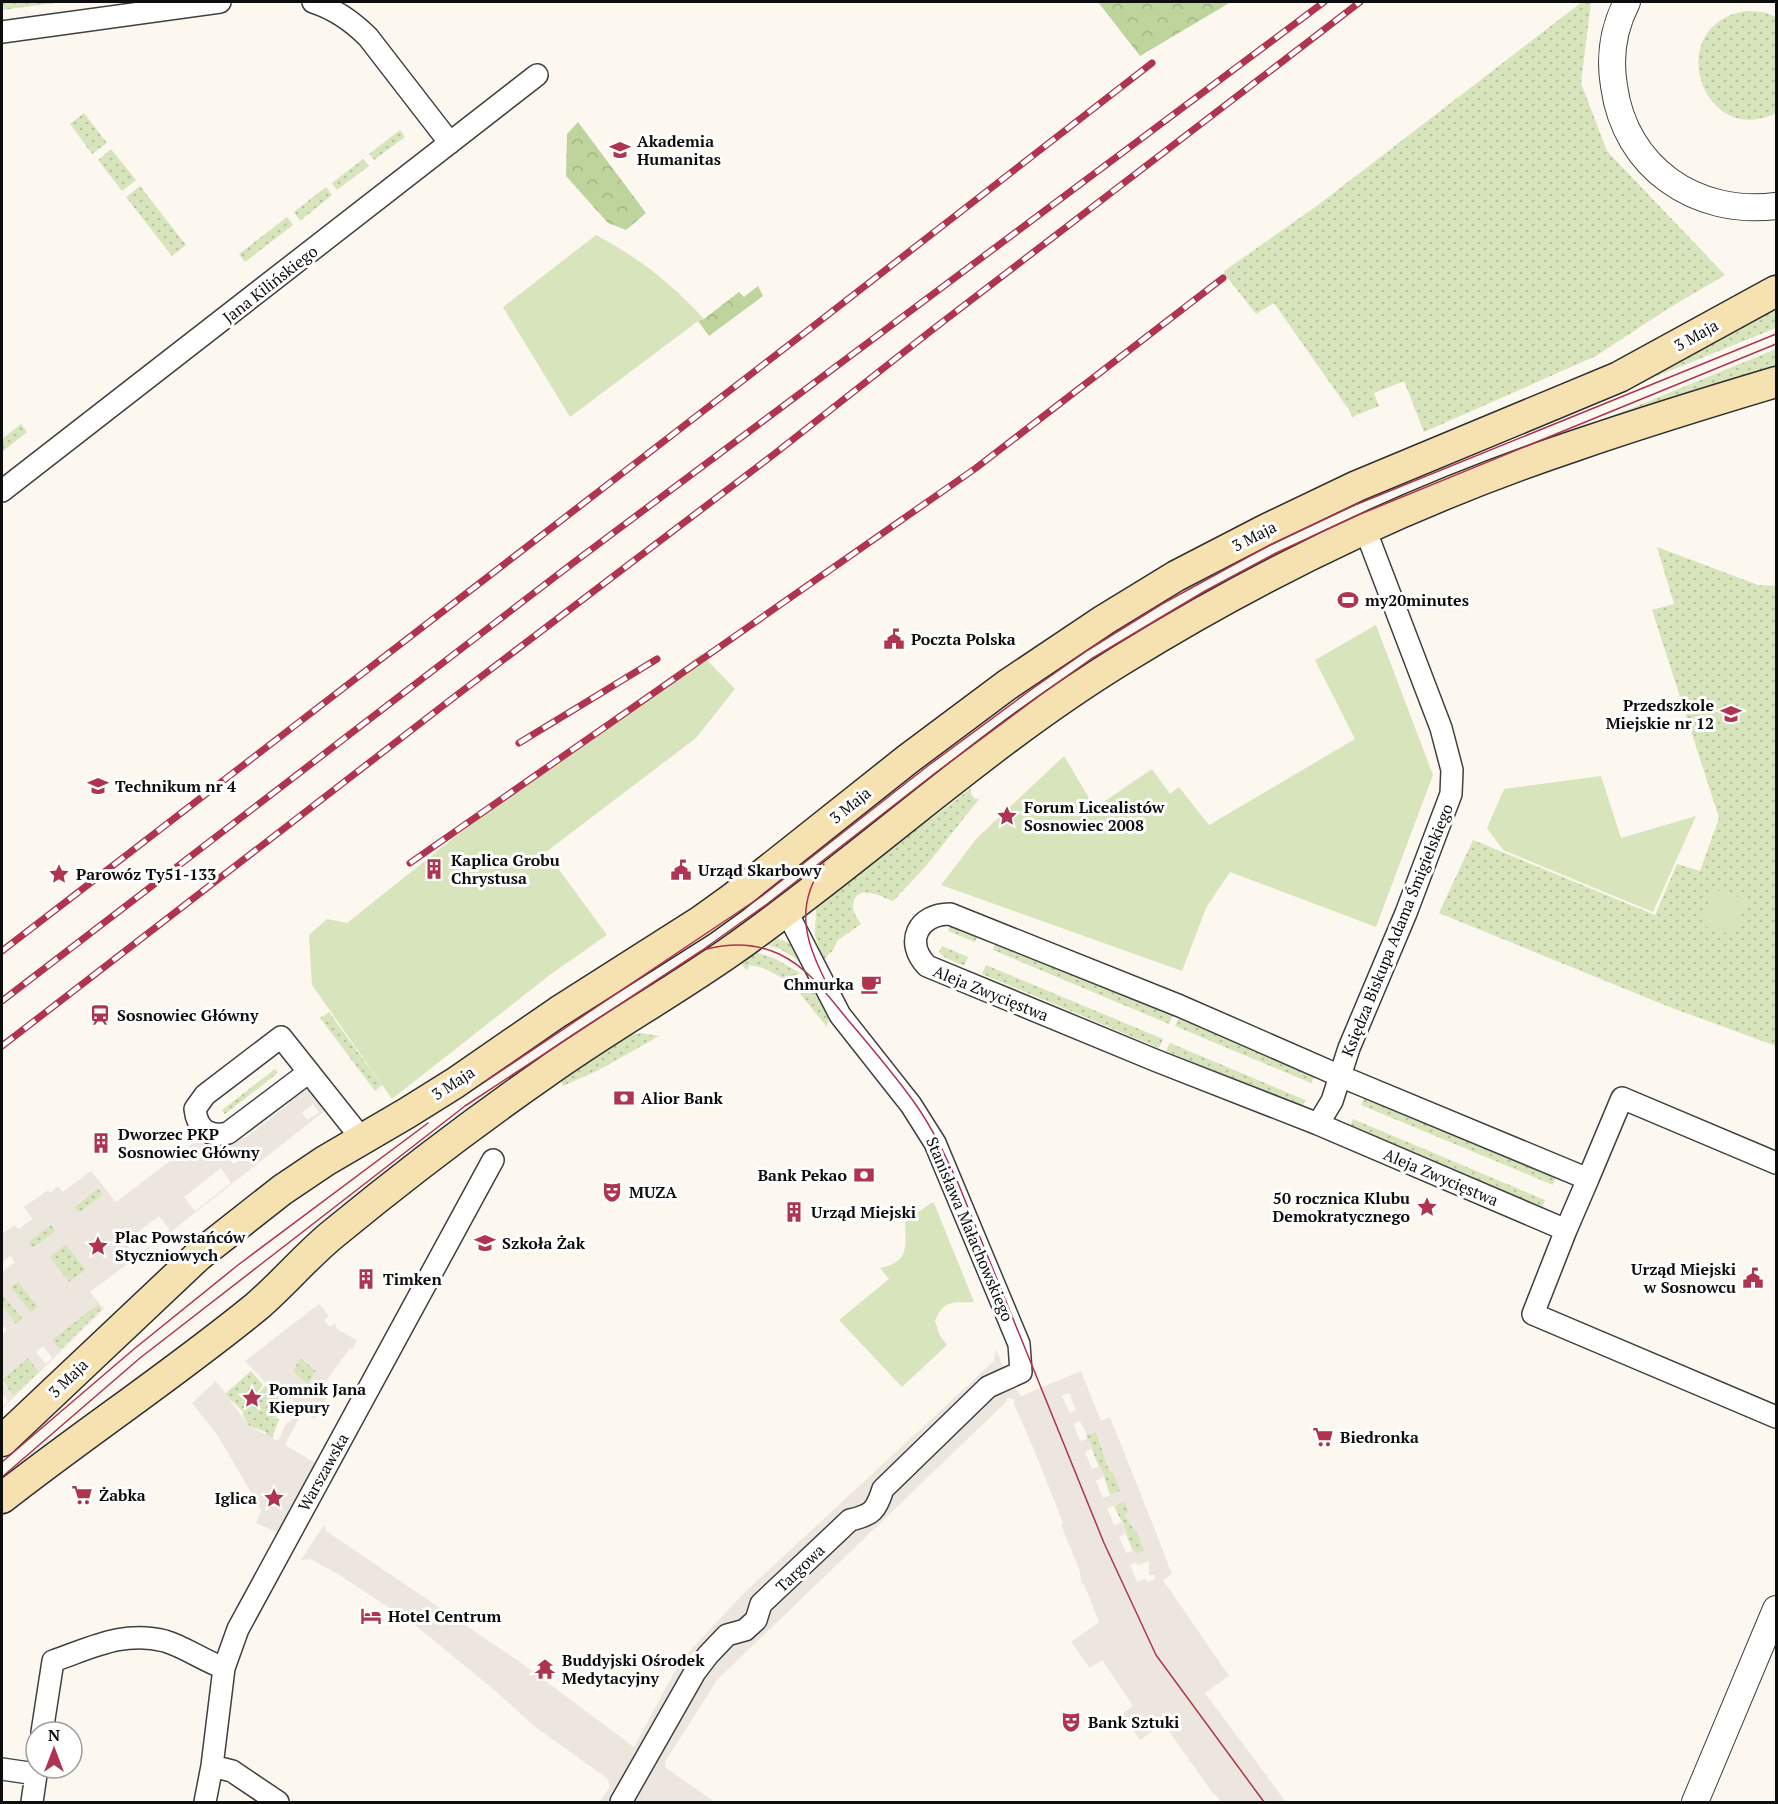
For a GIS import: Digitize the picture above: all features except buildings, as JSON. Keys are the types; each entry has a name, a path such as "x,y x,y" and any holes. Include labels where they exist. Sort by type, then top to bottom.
{"main road":[{"name":"3 Maja","path":"2,1441 198,1256 282,1190 455,1083 558,1012 701,921 908,759 1007,685 1104,621 1176,576 1265,530 1357,486 1619,377 1776,291"},
{"path":"2,1498 189,1360 261,1303 330,1236 546,1071 726,954 785,912 935,792 1024,726 1120,660 1239,591 1365,529 1572,446 1776,382"}],"street":[{"path":"2,32 220,2"},
{"path":"313,2 335,11 358,27 450,143"},
{"path":"1627,2 1616,27 1611,58 1615,96 1626,130 1635,145 1658,172 1674,184 1707,201 1725,206 1758,208 1776,206"},
{"name":"Jana Kilińskiego","path":"2,491 537,75"},
{"name":"Księdza Biskupa Adama Śmigielskiego","path":"1318,1124 1332,1101 1349,1048 1406,913 1451,794 1452,770 1441,728 1365,529"},
{"name":"Stanisława Małachowskiego","path":"785,912 840,1015 911,1105 935,1143 1019,1344 1021,1372"},
{"name":"Aleja Zwycięstwa","path":"1566,1230 1318,1124 1157,1061 927,966 917,952 915,940 918,931 931,917 950,914 1180,1006 1340,1076 1588,1179"},
{"path":"309,1072 228,1133 219,1135 210,1133 201,1128 196,1118 195,1109 205,1095 281,1037 309,1072 362,1139"},
{"path":"1776,1162 1622,1098 1533,1314 1776,1417"},
{"name":"Warszawska","path":"205,1803 224,1668 238,1629 494,1160"},
{"name":"Targowa","path":"621,1803 695,1672 708,1655 728,1635 745,1630 756,1620 761,1604 850,1520 867,1516 878,1506 883,1489 988,1387 1021,1372"},
{"path":"1695,1803 1770,1642 1776,1610"},
{"path":"44,1720 53,1661 118,1638 138,1637 166,1641 224,1668"},
{"path":"212,1766 232,1771 278,1803"},
{"path":"2,1769 24,1770"},
{"path":"32,1803 36,1780"}],"green space":[{"path":"2,2 63,2 2,10"},
{"path":"1098,2 1231,2 1140,56"},
{"path":"1582,2 1591,2 1581,83 1607,151 1725,275 1669,308 1596,356 1424,432 1404,381 1374,393 1379,406 1352,417 1274,303 1256,314 1223,272 1318,205"},
{"path":"1747,11 1763,12 1776,17 1776,113 1750,120 1728,114 1711,100 1701,80 1699,58 1705,37 1720,20"},
{"path":"84,113 107,143 92,154 70,124"},
{"path":"578,122 646,213 626,230 608,223 566,176 567,134"},
{"path":"400,130 405,137 374,160 369,154"},
{"path":"111,149 136,180 122,191 98,160"},
{"path":"363,159 369,166 337,190 332,183"},
{"path":"140,186 186,245 172,256 126,197"},
{"path":"326,187 332,195 300,221 294,212"},
{"path":"287,217 293,225 245,262 239,254"},
{"path":"596,235 654,272 704,319 698,321 570,417 503,307"},
{"path":"758,286 763,296 709,336 698,321 704,319 739,292 744,297"},
{"path":"1776,304 1776,328 1585,405"},
{"path":"1776,349 1776,369 1578,430"},
{"path":"21,424 27,432 2,452 2,439"},
{"path":"1657,547 1758,585 1776,586 1776,1046 1672,1008 1439,913 1473,840 1655,915 1677,864 1700,871 1719,818 1652,610 1674,604"},
{"path":"1376,625 1433,775 1376,927 1230,872 1206,908 1182,971 941,885 977,838 1064,756 1095,808 1152,769 1170,794 1179,787 1209,825 1355,739 1315,660"},
{"path":"701,654 735,689 696,738 546,852 607,935 551,974 392,1099 312,985 309,935 327,919 347,923 460,833"},
{"path":"1601,776 1621,838 1696,816 1653,912 1503,850 1487,828 1504,789"},
{"path":"971,788 971,794 975,799 979,799 926,866 893,901 866,892 857,896 853,908 861,924 838,940 833,950 823,960 815,935 816,905 928,817 931,819"},
{"path":"1714,889 1748,900 1733,935 1701,925"},
{"path":"952,922 979,933 975,942 948,931"},
{"path":"772,939 787,942 801,962 780,949 761,943"},
{"path":"996,941 1173,1015 1169,1024 993,950"},
{"path":"942,946 968,957 964,966 944,957 939,952"},
{"path":"752,951 774,958 800,973 786,980 764,968 749,965 748,970 745,969 740,961"},
{"path":"986,965 1163,1039 1159,1048 982,974"},
{"path":"810,983 829,1017 827,1027 801,995 801,987"},
{"path":"329,1012 382,1085 375,1091 320,1018"},
{"path":"1179,1018 1315,1075 1311,1083 1175,1026"},
{"path":"640,1033 659,1036 599,1070 563,1086 559,1079 621,1037"},
{"path":"1170,1043 1305,1100 1302,1108 1166,1051"},
{"path":"275,1069 278,1073 225,1114 222,1110"},
{"path":"1365,1096 1556,1177 1553,1185 1361,1105"},
{"path":"1353,1119 1545,1200 1542,1208 1350,1127"},
{"path":"98,1188 103,1195 79,1213 74,1207"},
{"path":"934,1203 974,1302 955,1302 942,1308 935,1321 940,1336 947,1345 902,1387 839,1320 889,1279 880,1268 896,1262 904,1253 905,1222"},
{"path":"51,1224 56,1231 33,1248 28,1242"},
{"path":"66,1244 86,1270 69,1282 49,1257"},
{"path":"18,1281 38,1307 31,1313 10,1287"},
{"path":"2,1293 23,1319 16,1324 2,1306"},
{"path":"98,1304 102,1309 60,1350 51,1340"},
{"path":"300,1357 316,1371 308,1385 292,1371"},
{"path":"28,1358 39,1372 13,1396 2,1379"},
{"path":"251,1371 263,1385 256,1394 253,1392 246,1397 251,1405 259,1400 257,1396 265,1386 279,1397 276,1418 279,1419 272,1438 266,1435 266,1432 249,1426 242,1414 244,1413 225,1394"},
{"path":"1096,1431 1108,1467 1116,1478 1120,1491 1110,1495 1101,1467 1099,1467 1086,1435"},
{"path":"1125,1501 1129,1512 1125,1515 1140,1538 1144,1551 1136,1554 1114,1506"}],"shaded area":[{"name":"Plac Powstańców Styczniowych","path":"305,1087 326,1110 90,1292 104,1309 2,1409 2,1405 8,1401 2,1393 2,1381 13,1396 39,1372 28,1358 2,1379 2,1335 7,1330 2,1324 2,1306 16,1324 23,1319 2,1293 2,1272 15,1262 10,1256 2,1262 2,1234 14,1225 19,1229 32,1219 24,1207 48,1190 50,1193 58,1186 63,1192 91,1171 116,1202 196,1141 200,1141 211,1153 234,1135 245,1138 290,1103 290,1095","holes":["313,1104 319,1112 307,1120 302,1113","242,1147 247,1154 234,1164 228,1158","221,1168 231,1183 195,1211 184,1197","98,1188 103,1195 79,1213 74,1206","159,1216 170,1230 135,1257 125,1242","51,1225 56,1231 33,1248 28,1242","66,1244 86,1270 69,1282 49,1257","18,1281 38,1307 30,1312 11,1287","98,1304 102,1309 60,1350 52,1340","43,1346 52,1358 46,1364 36,1352"]},
{"path":"319,1304 329,1316 324,1320 330,1327 335,1324 338,1330 357,1340 352,1350 350,1348 320,1390 328,1396 315,1419 302,1412 285,1445 319,1465 281,1534 256,1523 261,1511 253,1496 218,1436 192,1403 216,1381 249,1426 278,1441 287,1422 289,1423 299,1407 292,1399 281,1397 272,1390 245,1361","holes":["301,1357 316,1371 308,1385 293,1371"]},
{"path":"996,1349 1008,1379 1021,1396 1081,1371 1101,1421 1110,1417 1151,1520 1172,1574 1163,1580 1229,1676 1205,1693 1286,1802 1221,1802 1164,1724 1140,1740 1122,1714 1133,1706 1102,1660 1090,1668 1071,1642 1099,1622 1084,1584 1082,1584 1079,1569 1061,1525 1063,1523 1014,1404 1014,1399 1007,1398 1006,1402 717,1680 665,1762 666,1768 715,1802 599,1802 610,1787 608,1779 534,1726 415,1625 338,1574 310,1559 301,1560 324,1525 326,1531 520,1662 634,1747 681,1660 745,1592 994,1361","holes":["1069,1393 1076,1410 1070,1413 1062,1396","1080,1421 1087,1435 1097,1432 1108,1467 1116,1478 1120,1491 1103,1498 1096,1481 1105,1476 1100,1466 1092,1469 1085,1452 1093,1448 1089,1438 1080,1441 1074,1424","1125,1502 1129,1512 1124,1515 1140,1538 1144,1550 1136,1554 1134,1550 1126,1553 1119,1537 1127,1533 1123,1522 1114,1525 1107,1508","1149,1561 1149,1575 1154,1575 1155,1579 1137,1582 1130,1565 1136,1562 1138,1565"]}],"tram line":[{"path":"486,1081 762,896 929,765 1032,689 1088,650 1162,604 1272,544 1355,505 1776,334"},
{"path":"2,1477 140,1358 465,1106 701,951 767,904 934,774 1091,659 1205,591 1276,553 1358,515 1776,344"},
{"path":"824,864 808,897 806,913 810,944 831,992"},
{"path":"707,949 735,945 753,946 779,954 800,967 825,992 921,1112 958,1183 1104,1543 1156,1655 1264,1802"},
{"path":"2,1462 134,1349 238,1265 428,1123"}],"railway":[{"path":"2,1001 573,563 1324,2"},
{"path":"2,1046 1360,2"},
{"path":"2,951 1152,63"},
{"path":"410,863 976,468 1223,278"},
{"path":"519,743 657,659"}],"place":[{"name":"Akademia Humanitas","path":"620,150"},
{"name":"my20minutes","path":"1348,600"},
{"name":"Poczta Polska","path":"894,639"},
{"name":"Przedszkole Miejskie nr 12","path":"1731,714"},
{"name":"Technikum nr 4","path":"98,786"},
{"name":"Forum Licealistów Sosnowiec 2008","path":"1007,816"},
{"name":"Kaplica Grobu Chrystusa","path":"434,869"},
{"name":"Urząd Skarbowy","path":"681,870"},
{"name":"Parowóz Ty51-133","path":"59,874"},
{"name":"Chmurka","path":"871,984"},
{"name":"Sosnowiec Główny","path":"100,1015"},
{"name":"Alior Bank","path":"624,1098"},
{"name":"Dworzec PKP Sosnowiec Główny","path":"101,1143"},
{"name":"Bank Pekao","path":"864,1175"},
{"name":"MUZA","path":"612,1192"},
{"name":"50 rocznica Klubu Demokratycznego","path":"1427,1207"},
{"name":"Urząd Miejski","path":"794,1212"},
{"name":"Szkoła Żak","path":"485,1243"},
{"name":"Plac Powstańców Styczniowych","path":"98,1246"},
{"name":"Urząd Miejski w Sosnowcu","path":"1753,1278"},
{"name":"Timken","path":"366,1279"},
{"name":"Pomnik Jana Kiepury","path":"252,1398"},
{"name":"Biedronka","path":"1323,1437"},
{"name":"Żabka","path":"82,1495"},
{"name":"Iglica","path":"274,1498"},
{"name":"Hotel Centrum","path":"371,1616"},
{"name":"Buddyjski Ośrodek Medytacyjny","path":"545,1669"},
{"name":"Bank Sztuki","path":"1071,1722"}]}
